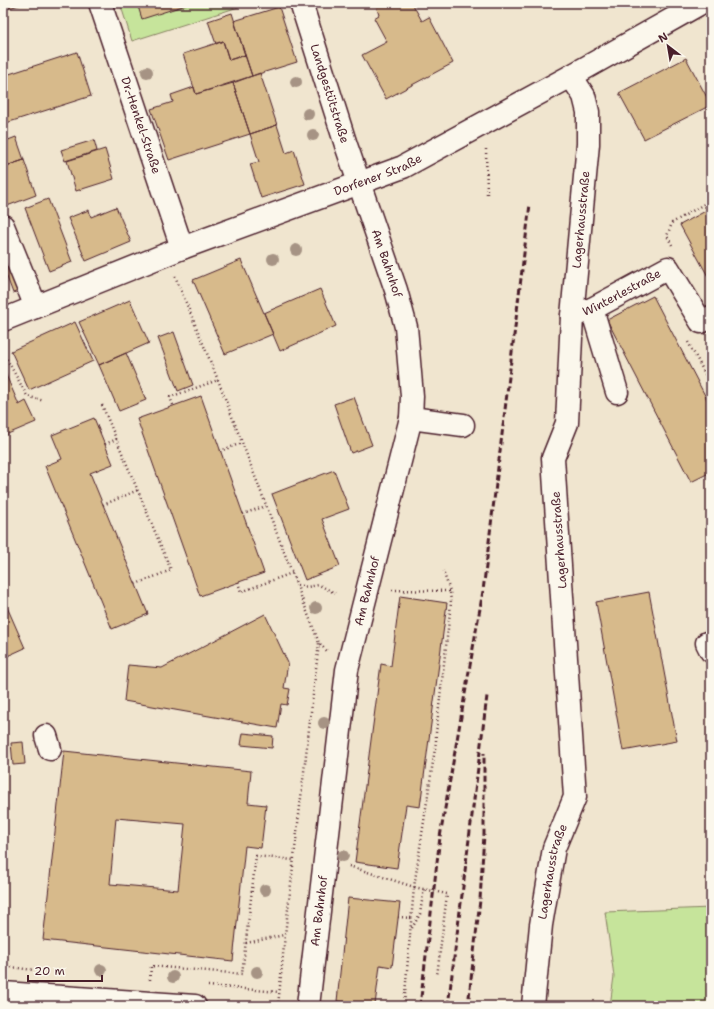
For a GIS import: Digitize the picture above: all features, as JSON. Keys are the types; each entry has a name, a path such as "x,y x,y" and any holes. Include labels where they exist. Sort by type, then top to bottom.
{"street":[{"name":"Dr.-Henkel-Straße","path":"100,3 174,252"},
{"name":"Landgestütstraße","path":"301,3 360,184"},
{"name":"Dorfener Straße","path":"5,313 36,307 174,252 403,167 571,76 701,3"},
{"name":"Lagerhausstraße","path":"533,1006 541,924 554,848 575,797 553,458 567,423 572,316 588,144 588,112 584,96 571,76"},
{"name":"Am Bahnhof","path":"308,1006 347,670 411,418 412,389 406,327 396,290 360,184"},
{"path":"3,226 36,307"},
{"name":"Winterlestraße","path":"572,316 592,309 668,268 706,320"},
{"path":"592,309 618,392"},
{"path":"411,418 462,425"},
{"path":"13,998 195,1006"}],"path":[{"path":"486,148 486,194"},
{"path":"668,268 677,254 667,236 672,223 704,204 708,210"},
{"path":"174,252 218,380 319,643 347,670"},
{"path":"706,320 685,337 711,385"},
{"path":"3,352 27,396 44,401"},
{"path":"173,406 170,397 218,380"},
{"path":"102,404 171,570 136,584"},
{"path":"105,444 117,439"},
{"path":"220,451 242,443"},
{"path":"103,505 138,490"},
{"path":"243,514 266,506"},
{"path":"404,1006 414,887 436,742 450,591 443,570"},
{"path":"238,582 241,592 292,573"},
{"path":"297,585 307,587 319,586 335,593"},
{"path":"392,590 450,591"},
{"path":"278,1006 293,860 319,643"},
{"path":"150,981 152,966 242,974 256,856 293,860"},
{"path":"349,866 414,887 447,894 437,976"},
{"path":"411,930 420,914 424,888"},
{"path":"398,917 412,918"},
{"path":"246,943 289,932"},
{"path":"3,966 38,970"},
{"path":"143,981 158,982"},
{"path":"203,986 279,992"}],"green space":[{"path":"120,3 251,3 132,41"},
{"path":"711,908 711,1006 610,1006 614,976 605,912"}],"building":[{"path":"3,3 25,3 3,10"},
{"path":"137,3 188,3 189,4 142,19"},
{"path":"375,3 397,3 398,5 402,3 412,3 422,21 429,17 453,63 386,99 362,55 387,42 374,18 379,15"},
{"path":"279,7 297,62 252,76 234,21"},
{"path":"232,13 245,55 229,60 223,41 216,44 208,21"},
{"path":"223,41 229,60 245,55 252,76 196,94 183,54"},
{"path":"77,52 91,96 3,124 3,76"},
{"path":"686,58 711,105 644,139 619,93"},
{"path":"260,73 277,125 250,134 233,83"},
{"path":"233,83 250,134 169,160 151,109 173,102 171,95 194,87 196,94"},
{"path":"277,125 286,153 294,150 305,184 261,198 250,164 259,162 250,134"},
{"path":"16,137 24,160 3,167 3,142"},
{"path":"94,140 97,151 65,161 61,150"},
{"path":"105,149 114,179 76,191 67,161"},
{"path":"24,160 36,195 7,206 3,193 3,167"},
{"path":"48,199 72,262 49,271 25,208"},
{"path":"116,207 131,242 86,261 68,218 89,210 91,217"},
{"path":"711,208 711,280 710,280 680,225"},
{"path":"9,259 21,290 13,293 3,267 3,261"},
{"path":"241,260 273,334 225,354 193,280"},
{"path":"320,289 336,326 280,351 264,313"},
{"path":"653,296 711,407 711,472 691,482 607,320"},
{"path":"130,300 149,343 99,365 79,322"},
{"path":"75,322 93,361 29,390 11,351"},
{"path":"174,332 193,385 178,391 158,338"},
{"path":"126,353 146,400 119,411 99,365"},
{"path":"711,365 711,377 706,367"},
{"path":"3,368 19,405 26,401 36,422 3,436"},
{"path":"201,396 264,573 200,596 137,419"},
{"path":"354,397 372,445 351,453 334,404"},
{"path":"94,418 113,464 90,473 148,614 112,629 45,466 62,459 52,435"},
{"path":"334,470 349,509 322,519 340,566 305,580 272,494"},
{"path":"649,592 677,741 623,751 596,602"},
{"path":"400,596 447,603 420,807 406,805 397,868 355,862 381,664 391,666"},
{"path":"7,607 25,648 3,658 3,609"},
{"path":"265,614 288,663 284,688 290,689 287,705 281,704 277,728 124,701 128,665 162,668"},
{"path":"243,733 273,736 272,748 241,745"},
{"path":"23,742 25,764 13,765 11,743"},
{"path":"64,751 251,771 248,803 266,805 261,848 245,846 233,961 43,940","holes":["116,818 185,824 178,890 110,884"]},
{"path":"348,898 400,903 392,967 380,965 375,1005 337,1001"}],"railway":[{"path":"420,1006 440,837 483,591 530,204"},
{"path":"448,1006 487,696"},
{"path":"468,1006 480,900 484,834 484,753"}]}
